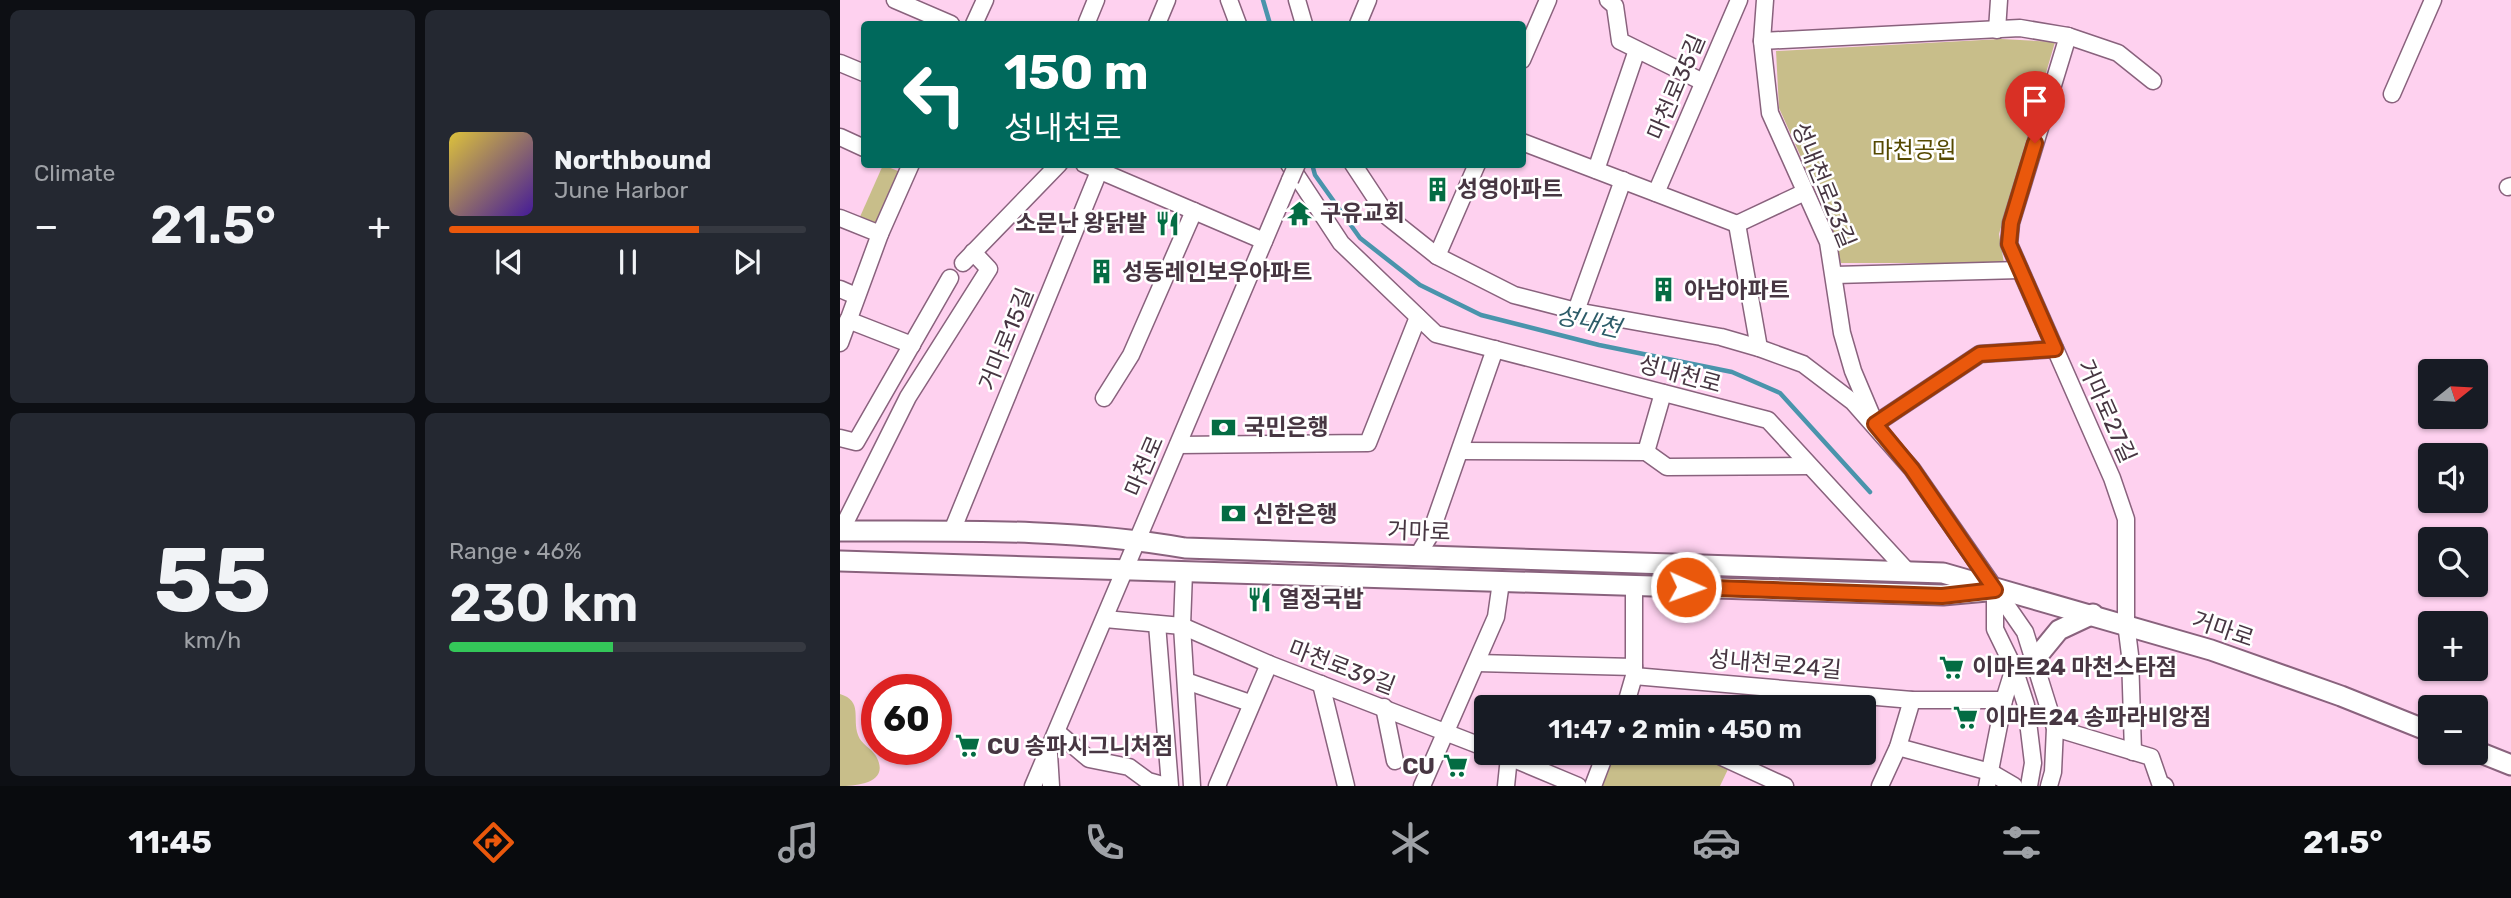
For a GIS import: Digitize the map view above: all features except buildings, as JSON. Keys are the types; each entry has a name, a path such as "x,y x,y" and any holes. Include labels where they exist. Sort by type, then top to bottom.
{"main road":[{"name":"거마로","path":"840,531 952,531 1138,540 1185,548 1943,572 1995,590 2126,624 2341,696 2418,727"},
{"name":"거마로","path":"840,561 1942,596 1995,590"},
{"path":"2036,658 2059,631 2093,614"},
{"path":"2488,756 2511,765"}],"street":[{"path":"895,0 944,21"},
{"path":"1087,21 1096,0"},
{"path":"1158,21 1167,0"},
{"path":"1229,0 1237,21"},
{"path":"1297,0 1303,21"},
{"path":"1359,21 1368,0"},
{"path":"1526,51 1548,0"},
{"name":"마천로35길","path":"1656,193 1701,81 1739,0"},
{"name":"성내천로23길","path":"1765,0 1762,41 1770,113 1828,242 1842,333 1853,371 1875,424"},
{"path":"1997,30 1999,0"},
{"path":"2392,94 2433,0"},
{"path":"975,21 981,1"},
{"path":"1616,2 1620,41 1701,81"},
{"path":"1762,41 2020,28 2068,36 2118,53 2153,81"},
{"name":"거마로27길","path":"2068,36 2011,223 2009,244 2112,478 2126,519 2126,624 2130,654 2133,752"},
{"name":"마천로35길","path":"1596,170 1637,50"},
{"path":"840,63 861,71"},
{"path":"840,138 861,147"},
{"path":"1526,144 1737,224 1804,192"},
{"path":"840,343 908,168"},
{"path":"840,531 908,397 989,269 968,257 1055,168"},
{"name":"거마로15길","path":"952,531 1095,168"},
{"path":"1097,168 1264,241"},
{"name":"성내천로","path":"1356,168 1388,217 1437,256 1514,295 1576,311 1721,337 1759,348 1803,364 1853,402 1912,469 2025,632 2036,658 2054,728 2053,772 2049,786"},
{"path":"1437,256 1475,168"},
{"name":"마천로","path":"1033,786 1264,241 1289,172"},
{"name":"성내천로","path":"1289,172 1341,243 1436,334 1768,420 1908,572"},
{"path":"1576,311 1623,180"},
{"path":"1104,398 1131,355 1195,211"},
{"path":"840,218 880,234"},
{"path":"1737,224 1759,348"},
{"path":"1835,275 2020,270"},
{"path":"840,438 856,442 950,278"},
{"path":"840,289 856,296"},
{"path":"1178,445 1368,443 1418,317"},
{"path":"848,320 912,345"},
{"path":"1418,555 1430,535 1495,349"},
{"path":"1875,424 1980,354 2055,349"},
{"path":"1646,452 1663,393"},
{"path":"1461,451 1646,452 1667,467 1809,466"},
{"path":"1184,572 1182,626 1192,786"},
{"path":"1420,786 1496,617 1501,582"},
{"path":"1628,695 1634,672 1634,586"},
{"path":"1995,590 1996,629 2014,668 2026,705 2033,763 2029,786"},
{"name":"마천로39길","path":"1105,619 1182,626 1269,664 1474,743"},
{"path":"1056,732 1089,759 1129,767 1148,781 1168,786 1157,624"},
{"name":"성내천로24길","path":"1477,663 1634,672 1912,700 2004,700"},
{"path":"1217,786 1250,703 1269,664"},
{"path":"1988,779 2004,700 2014,668"},
{"path":"1186,681 1250,703"},
{"path":"1321,684 1346,786"},
{"path":"1880,786 1898,747 1912,700"},
{"path":"1384,708 1395,761"},
{"path":"2054,728 2151,757 2160,783 2165,786"},
{"path":"1898,747 2014,786"},
{"path":"1049,749 1051,786"},
{"path":"1504,765 1506,786"},
{"path":"1527,765 1578,786"},
{"path":"1592,786 1599,765"},
{"path":"1739,765 1785,786"}],"green space":[{"name":"마천공원","path":"2001,39 2055,42 1999,234 2004,263 1841,263 1819,197 1779,108 1776,51"},
{"path":"882,168 903,173 879,228 859,219"},
{"path":"840,694 852,701 854,706 856,729 861,741 861,765 879,765 879,772 876,777 863,784 840,786"},
{"path":"1607,765 1730,765 1720,786 1597,786"}],"waterway":[{"name":"성내천","path":"1263,0 1269,21"},
{"name":"성내천","path":"1313,168 1315,175 1360,238 1420,285 1481,315 1599,345 1732,372 1780,393 1870,492"}],"place":[{"name":"성영아파트","path":"1437,189"},
{"name":"구유교회","path":"1300,213"},
{"name":"소문난 왕닭발","path":"1167,223"},
{"name":"성동레인보우아파트","path":"1102,272"},
{"name":"아남아파트","path":"1664,290"},
{"name":"국민은행","path":"1224,427"},
{"name":"신한은행","path":"1233,514"},
{"name":"열정국밥","path":"1259,599"},
{"name":"이마트24 마천스타점","path":"1952,667"},
{"name":"이마트24 송파라비앙점","path":"1965,717"},
{"name":"CU 송파시그니처점","path":"967,746"},
{"name":"CU","path":"1455,766"}],"route":[{"path":"1686,587 1942,596 1995,590 1912,469 1875,424 1980,354 2055,349 2009,244 2011,223 2035,143"}]}
